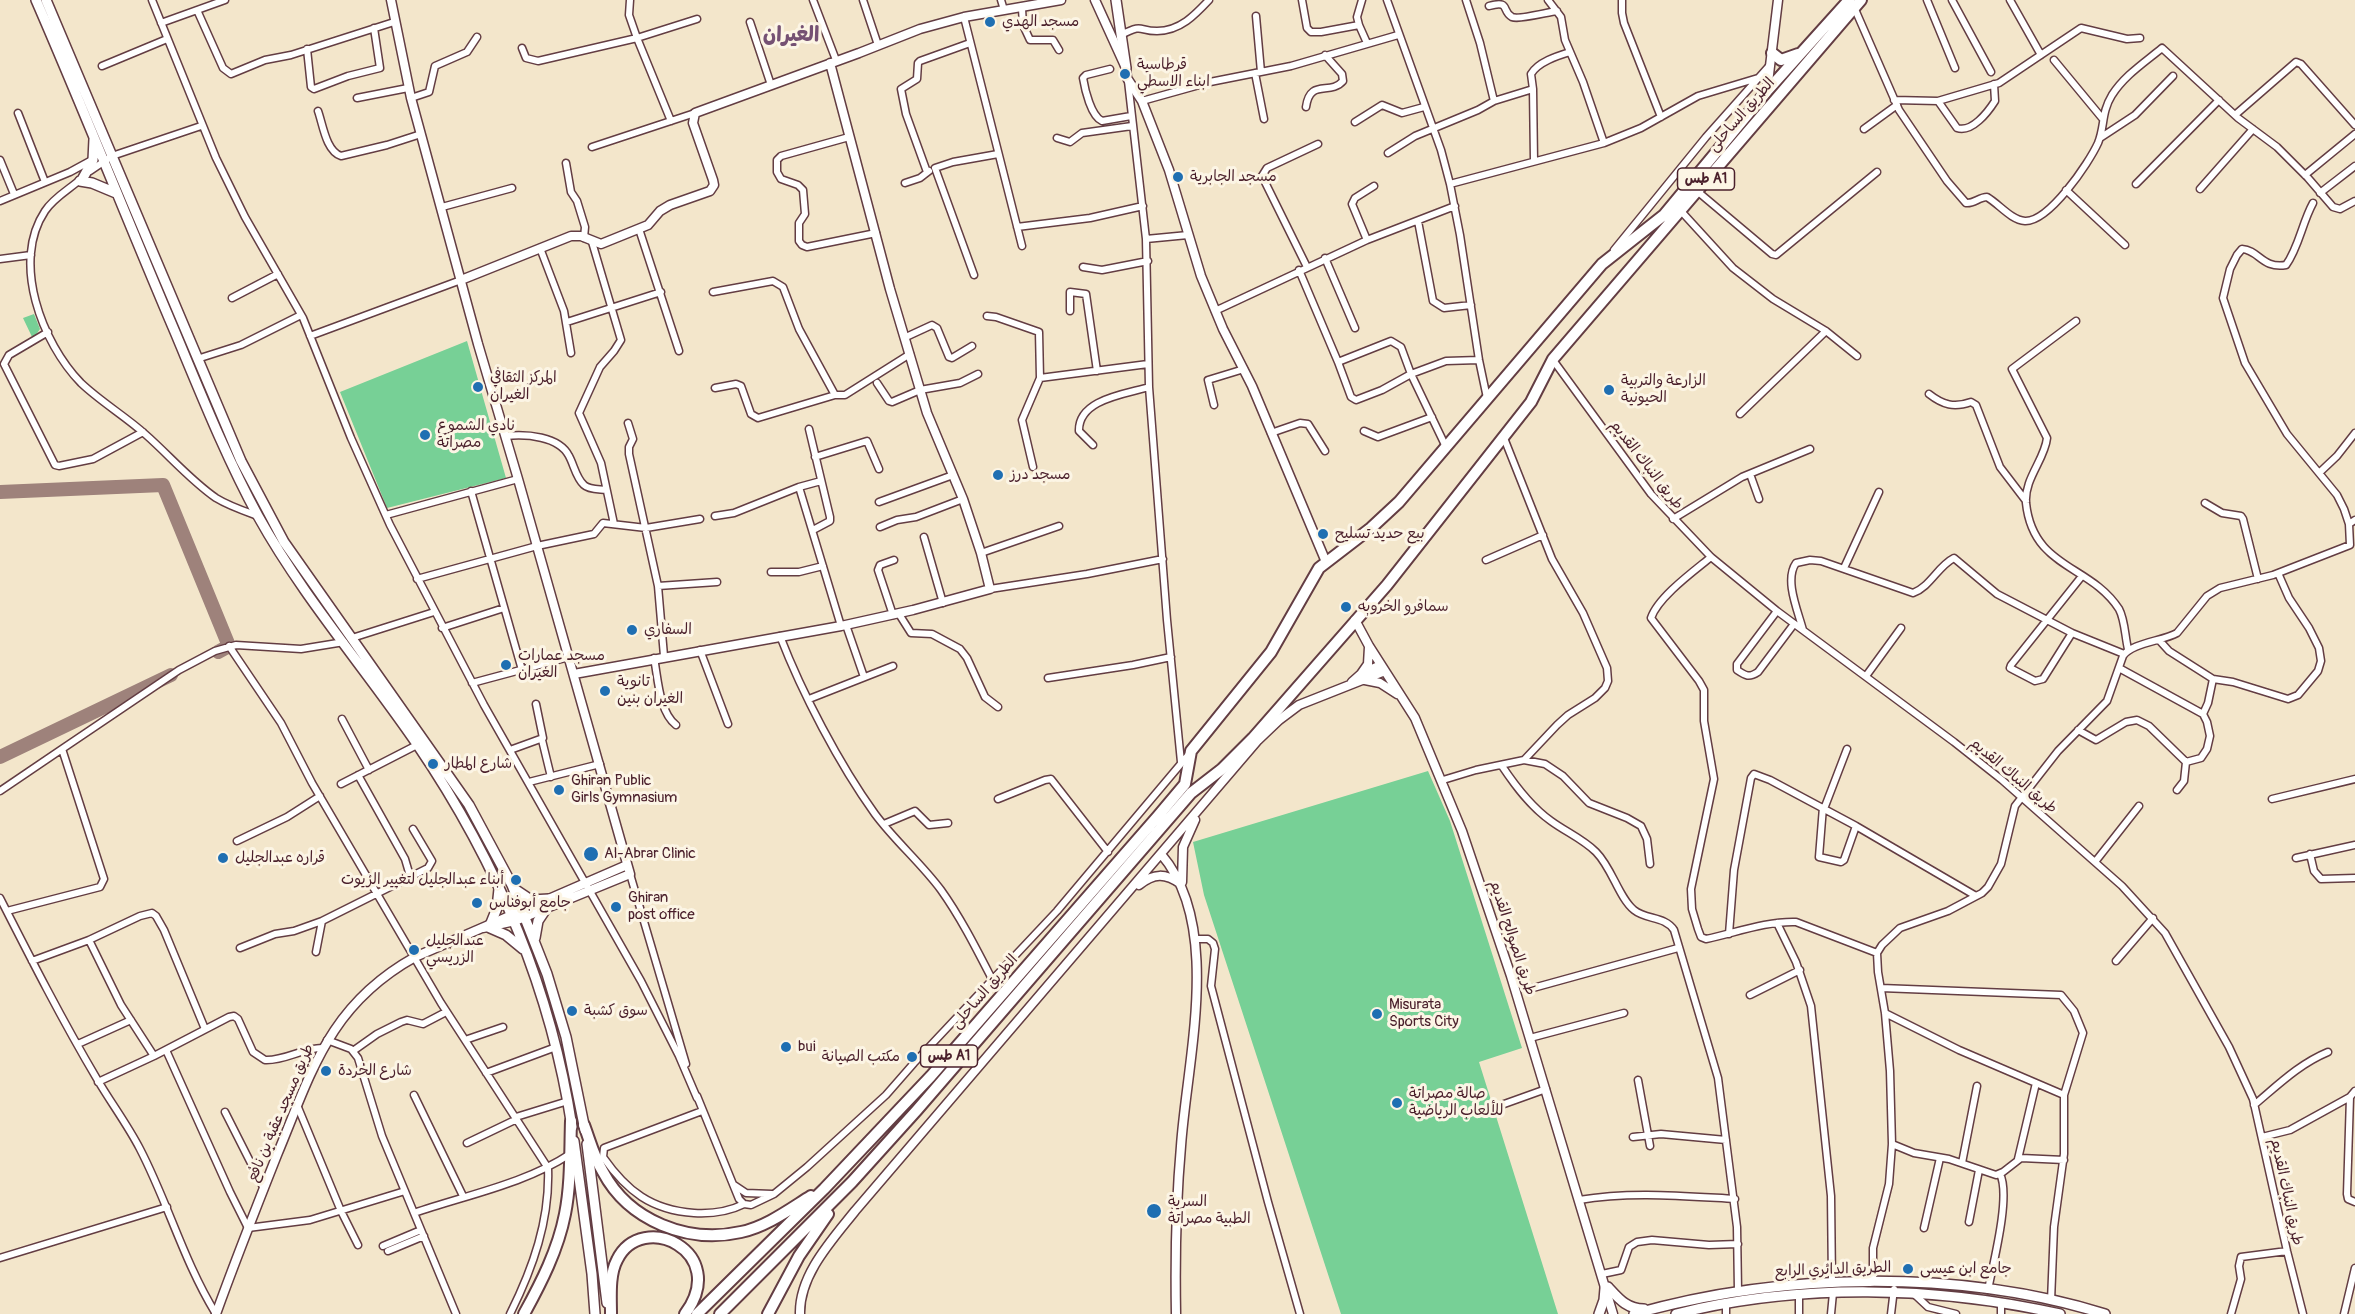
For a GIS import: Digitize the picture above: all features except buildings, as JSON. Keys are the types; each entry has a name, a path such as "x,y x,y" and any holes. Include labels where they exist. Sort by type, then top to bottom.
{"highway":[{"name":"الطريق الساحلى","path":"720,1314 852,1182 1097,894 1185,784 1191,751 1271,652 1315,572 1371,528 1399,502 1602,264 1664,216 1803,51 1852,2"},
{"name":"الطريق الساحلى","path":"697,1314 824,1189 1191,793 1222,769 1253,738 1387,585 1531,402 1552,359 1696,191 1852,2"},
{"path":"1774,60 1803,51"},
{"path":"524,1314 551,1259 560,1234 568,1192 571,1121"},
{"path":"584,1125 595,1157 616,1191 643,1215 679,1231 701,1235 743,1232 764,1224 824,1189"},
{"path":"768,1314 799,1256 852,1182"},
{"path":"609,1314 616,1260 632,1243 655,1237 679,1245 688,1252 698,1271 699,1284 696,1296 685,1314"}],"main road":[{"path":"36,0 94,136 108,158 116,193 229,457 259,516 276,545 464,798 512,885 536,944 566,1037 584,1125 609,1314"},
{"path":"46,0 108,158 196,359 215,396 241,461 284,542 461,813 500,886 513,917 557,1047 571,1121 592,1274 595,1314"},
{"path":"1116,0 1127,73"},
{"path":"94,136 93,160 82,179 116,193"},
{"path":"512,885 520,894 531,900 548,904 535,929 536,944"},
{"path":"500,886 497,908 488,927 511,938 524,950"},
{"name":"الطريق الدائري الرابع","path":"1676,1314 1726,1309 1873,1281 1912,1293 2001,1302 2060,1314"},
{"path":"1605,1283 1619,1300 1629,1307 1652,1309"},
{"path":"1599,1314 1604,1300 1605,1283"},
{"name":"الطريق الدائري الرابع","path":"1634,1314 1738,1291 1894,1287 1988,1290 2051,1300 2105,1314"}],"street":[{"path":"152,0 201,126 245,217 301,315 351,438 417,579 472,682 647,991 679,1056 736,1194 744,1204"},
{"path":"161,23 225,0"},
{"path":"391,0 408,88 461,280 600,764 643,923 697,1098"},
{"path":"630,0 629,15 670,121"},
{"path":"813,0 833,62 849,137 920,390 936,437 963,499 990,589"},
{"path":"863,0 878,45"},
{"path":"1001,0 1004,10"},
{"path":"592,147 695,113 920,28 964,17 1023,9 1036,3 1061,0"},
{"path":"1095,0 1142,101 1168,170 1201,276 1215,311 1244,369 1326,562"},
{"path":"1121,35 1135,28 1158,31 1181,25 1209,0"},
{"path":"1302,0 1307,28 1311,32 1359,26"},
{"path":"1362,0 1357,17 1367,43"},
{"path":"1387,0 1450,184 1479,360 1488,398"},
{"path":"1466,0 1480,43 1494,101"},
{"path":"1548,0 1557,11 1605,143"},
{"path":"1622,0 1624,23 1661,117"},
{"path":"1767,92 1774,60 1778,0"},
{"path":"1927,0 1955,68"},
{"path":"1952,0 1991,72"},
{"path":"2010,0 2041,55"},
{"path":"1852,2 1896,103 1913,133 1947,181 1966,203 1987,197 2015,218 2023,221 2034,221 2053,206 2080,173 2100,138 2102,118 2121,83 2162,48 2235,115 2277,147 2336,209 2355,201"},
{"path":"1489,6 1499,3 1504,5 1509,14 1516,18 1557,11"},
{"path":"1023,9 1023,25 1030,40 1034,42 1053,40 1059,50"},
{"path":"196,10 223,68 231,74 265,60 291,55 394,22"},
{"path":"1256,16 1258,73 1264,119"},
{"path":"964,17 1022,246"},
{"path":"522,48 526,58 538,61 637,38 697,19"},
{"path":"750,22 771,85"},
{"path":"307,49 311,87 314,90 348,76 380,68 374,28"},
{"path":"1864,129 1896,103 1938,100 1994,84 2081,28 2127,39 2140,38"},
{"path":"1142,101 1210,82 1258,73 1398,35"},
{"path":"411,98 429,92 435,66 467,52 477,37"},
{"path":"102,66 167,39"},
{"path":"927,172 906,114 901,89 917,79 920,61 970,43"},
{"path":"1534,161 1531,74 1540,64 1570,52"},
{"path":"1306,107 1307,97 1311,92 1340,84 1343,81 1342,74 1325,55"},
{"path":"1602,264 1706,137 1774,60"},
{"path":"2054,60 2102,118"},
{"path":"2235,115 2296,62 2301,64 2355,125"},
{"path":"1110,69 1083,77 1094,112 1098,120 1102,122 1131,116"},
{"path":"1127,73 1148,261 1149,387 1181,762"},
{"path":"2100,138 2135,114 2173,76"},
{"path":"1450,184 1605,143 1661,117 1698,96 1758,78"},
{"path":"1938,100 1957,128 1967,128 1978,121 1992,105 1996,96 1994,84"},
{"path":"357,98 408,88"},
{"path":"1388,153 1415,136 1494,101 1533,89"},
{"path":"2136,184 2219,100"},
{"path":"1355,122 1382,105 1402,113 1424,107"},
{"path":"318,111 330,146 337,155 341,156 421,134"},
{"path":"18,113 45,182"},
{"path":"310,336 574,235 599,245 651,223 660,211 670,205 712,190 714,185 712,174 693,123 695,113"},
{"path":"201,126 108,158 59,196 45,211 36,232 31,255 31,285 48,332 58,351 79,380 143,432 182,470 217,498 259,516"},
{"path":"1057,138 1070,142 1082,133 1132,126"},
{"path":"2200,189 2253,129"},
{"path":"2305,175 2355,134"},
{"path":"849,137 781,156 777,160 777,172 781,179 798,185 803,190 805,214 799,223 799,241 802,245 807,247 876,233"},
{"path":"1307,267 1262,176 1267,168 1318,144"},
{"path":"905,183 953,162 998,154"},
{"path":"0,160 14,194"},
{"path":"0,201 93,160"},
{"path":"566,163 571,192 577,201 620,337 620,343 600,367 579,413 601,463 614,524"},
{"path":"2320,193 2355,166"},
{"path":"935,168 974,275"},
{"path":"1696,191 1776,255 1876,172"},
{"path":"1367,240 1352,204 1355,198 1374,186"},
{"path":"442,207 512,188"},
{"path":"2066,189 2125,244"},
{"path":"1803,630 1792,582 1792,568 1796,563 1810,560 1821,561 1912,593 1921,589 1951,559 1956,558 1997,594 2072,633 2126,652 2177,633 2213,592 2235,583 2278,573 2350,545 2352,522 2337,495 2287,434 2245,363 2223,298 2230,269 2242,249 2248,249 2261,260 2276,266 2286,264 2294,254 2313,202"},
{"path":"1017,227 1090,218 1143,206"},
{"path":"1215,311 1325,258 1455,206"},
{"path":"1680,210 1733,268 1773,299 1826,331 1857,356"},
{"path":"1418,221 1433,301 1444,308 1471,305"},
{"path":"639,229 679,351"},
{"path":"1146,239 1188,235"},
{"path":"540,248 567,322 571,353"},
{"path":"1,257 31,255"},
{"path":"1325,258 1355,328"},
{"path":"1083,267 1102,270 1148,261"},
{"path":"1299,270 1351,397 1356,400 1382,390 1411,374 1446,361 1479,360"},
{"path":"232,298 278,274"},
{"path":"713,292 773,281 781,285 799,329 835,395"},
{"path":"567,322 661,292"},
{"path":"1070,311 1070,292 1086,294 1097,371"},
{"path":"196,359 241,345 301,315"},
{"path":"987,316 1039,332 1040,378 1022,420 1033,467"},
{"path":"1873,1281 1873,1248 1889,1184 1892,1143 1891,1078 1877,953 1900,928 1948,911 1982,893 1993,880 2003,856 2013,812 2021,798 2058,751 2107,702 2126,652 2119,610 2104,593 2057,559 2034,535 2026,501 2030,480 2047,438 2012,369 2076,321"},
{"path":"906,337 932,325 937,328 949,357 972,346"},
{"path":"1740,414 1826,331"},
{"path":"48,332 9,355 4,364 55,465 93,459 143,432"},
{"path":"1338,362 1394,341 1401,347 1411,374 1446,447"},
{"path":"715,388 736,384 741,386 751,414 758,418 835,395 845,395 910,354"},
{"name":"طريق النباك القديم","path":"1552,359 1651,494 1711,557 1794,624 1970,753 2094,862 2153,918 2174,947 2229,1047 2254,1105 2303,1314"},
{"path":"1040,378 1148,364"},
{"path":"1214,405 1208,380 1244,369"},
{"path":"878,383 891,402 920,390 960,383 978,374"},
{"path":"1093,445 1079,431 1081,417 1087,410 1095,404 1149,387"},
{"path":"1929,394 1945,404 1954,406 1971,402 1976,405 2000,467 2026,501"},
{"path":"1364,431 1378,437 1432,417"},
{"path":"628,423 633,437 628,452 658,586 664,656"},
{"path":"1271,433 1300,423 1308,424 1325,452"},
{"path":"809,429 830,521 813,530"},
{"path":"2319,473 2337,456 2355,433"},
{"path":"506,436 515,435 557,442 569,455 584,485 590,489 606,490"},
{"path":"1504,438 1552,559 1583,613 1607,668 1608,681 1605,688 1595,698 1568,715 1524,760"},
{"path":"815,456 867,441 879,469"},
{"path":"1673,519 1710,495 1750,474 1810,449"},
{"path":"1750,474 1759,500"},
{"path":"879,502 953,475"},
{"path":"386,515 519,479"},
{"path":"715,516 734,513 821,481"},
{"path":"799,488 843,625 864,677"},
{"path":"471,491 522,670"},
{"path":"1844,568 1879,492"},
{"path":"880,526 963,499"},
{"path":"2205,503 2222,513 2241,516 2258,579"},
{"path":"417,579 537,546 591,535 602,523 646,528 700,519"},
{"path":"981,554 1059,526"},
{"path":"1486,560 1543,534"},
{"path":"924,537 942,603"},
{"path":"1711,557 1665,598 1651,618 1704,690 1704,721 1714,779 1691,889 1692,909 1703,938 1777,923 1796,922 1877,953"},
{"path":"574,674 843,625 942,603 990,589 1163,559"},
{"path":"894,560 880,565 878,570 896,614 911,633 932,634 963,652 985,697 998,707"},
{"path":"771,572 799,572 823,566"},
{"path":"2159,640 2169,651 2213,679 2239,684 2288,699 2298,695 2318,671 2321,661 2319,648 2289,598 2278,573"},
{"path":"2072,633 2043,679 2035,681 2012,669 2011,665 2082,576"},
{"path":"658,586 717,582"},
{"path":"442,628 504,608"},
{"path":"1777,611 1737,664 1737,670 1747,676 1758,672 1794,624"},
{"path":"0,791 178,670 215,651 229,646 301,650 348,640 434,612"},
{"name":"طريق الصوالح القديم","path":"1355,620 1415,718 1443,780 1462,831 1546,1089 1613,1314"},
{"path":"1866,676 1901,628"},
{"path":"780,636 809,699 869,805 906,852 940,888 993,981"},
{"path":"229,646 281,723 320,796 446,1012 548,1168 549,1189 541,1236 529,1276 510,1314"},
{"path":"1363,677 1368,664 1369,646"},
{"path":"700,650 728,724"},
{"path":"472,682 569,657"},
{"path":"1048,678 1171,657"},
{"path":"654,658 666,712 676,725"},
{"path":"809,699 893,666"},
{"path":"801,1314 802,1295 808,1279 826,1249 855,1210 1258,740 1279,720 1305,702 1383,668"},
{"path":"2119,668 2203,714 2210,730 2209,742 2201,758 2186,762"},
{"path":"1363,677 1380,683 1403,698"},
{"path":"2203,714 2213,679"},
{"path":"536,704 551,777"},
{"path":"342,719 369,770"},
{"path":"2078,730 2096,740 2126,722 2137,720 2150,726 2186,762 2186,775 2182,786 2177,790"},
{"path":"510,750 542,740"},
{"path":"341,784 417,745"},
{"path":"6,911 100,887 103,883 104,879 62,749"},
{"path":"1847,749 1823,808 1819,857 1841,862 1844,860 1856,826"},
{"path":"702,1111 604,1148 603,1156 617,1177 651,1203 679,1212 730,1211 744,1204 757,1203 774,1194 886,1095 1087,877 1191,751"},
{"path":"1443,780 1524,760 1536,761 1552,768 1589,803 1641,826 1647,839 1650,864"},
{"path":"529,782 600,764"},
{"path":"1502,766 1533,806 1550,821 1583,840 1597,853 1634,910 1673,927 1714,1059 1735,1199 1738,1291"},
{"path":"1729,934 1741,825 1752,775 1758,774 1856,826 1976,896"},
{"path":"358,775 405,859 410,876"},
{"path":"998,799 1051,779 1108,852"},
{"path":"2272,799 2355,779"},
{"path":"237,841 287,817 320,796"},
{"path":"1182,885 1183,848 1204,804"},
{"path":"2094,862 2139,806"},
{"path":"884,824 915,811 929,825 948,823"},
{"path":"240,948 275,934 294,932 322,921 428,868 432,863 413,829"},
{"path":"2296,858 2355,845"},
{"path":"1161,854 1182,885 1195,939 1197,964 1196,998 1182,1122 1176,1314"},
{"path":"2310,854 2314,872 2321,879 2355,878"},
{"path":"548,904 584,882 627,865"},
{"path":"548,904 590,891 630,874"},
{"path":"1118,903 1146,880 1155,876 1168,876 1182,885"},
{"path":"1087,877 1097,894"},
{"path":"0,898 98,1082 126,1121 167,1207 190,1269 216,1314"},
{"name":"طريق مسجد عقبة بن نافع","path":"216,1314 297,1105 325,1044 358,998 389,972 415,957 548,904"},
{"path":"32,961 89,940 140,916 152,914 156,916 164,930 205,1029"},
{"path":"2116,961 2153,918"},
{"path":"316,952 322,921"},
{"path":"1777,923 1800,970 1811,1006 1831,1196 1832,1314"},
{"path":"1195,939 1208,939 1213,943 1215,949 1212,986 1268,1202 1300,1314"},
{"path":"89,940 121,1005 154,1056"},
{"path":"1533,988 1678,948"},
{"path":"1750,995 1800,970"},
{"path":"1881,988 2063,996 2074,1011 2083,1034 2064,1095 2064,1160 2054,1227 2051,1300"},
{"path":"353,1051 377,1034 401,1022 407,1020 423,1024 446,1012"},
{"path":"1530,1038 1624,1013"},
{"path":"1885,1013 1959,1050 2064,1095"},
{"path":"98,1082 234,1016 238,1019 253,1052 265,1060 287,1057 325,1044 353,1051 358,1058 382,1136 456,1314"},
{"path":"78,1044 131,1020"},
{"path":"465,1040 503,1027"},
{"path":"486,1073 557,1047"},
{"path":"166,1050 248,1228 310,1220 405,1191"},
{"path":"2254,1105 2310,1059 2328,1052"},
{"path":"1638,1080 1650,1146"},
{"path":"1892,1143 1914,1153 2000,1174 2019,1159 2036,1083"},
{"path":"1962,1163 1977,1086"},
{"path":"1493,1108 1546,1089"},
{"path":"2262,1137 2290,1130 2350,1097 2355,1091"},
{"path":"414,1095 463,1196"},
{"path":"2350,1097 2347,1194 2348,1199 2355,1202"},
{"path":"467,1143 517,1118 568,1101"},
{"path":"297,1105 340,1211 358,1245"},
{"path":"225,1112 264,1189"},
{"path":"1633,1137 1676,1134 1726,1140"},
{"path":"414,1213 528,1177 548,1168 570,1153"},
{"path":"1924,1228 1940,1158"},
{"path":"2019,1159 2064,1160"},
{"path":"1970,1222 1979,1170"},
{"path":"1988,1290 2001,1214 2003,1182 2000,1174"},
{"path":"730,1179 735,1186 746,1193 774,1194"},
{"path":"1579,1200 1597,1196 1644,1195 1735,1199"},
{"path":"0,1258 167,1207"},
{"path":"385,1248 422,1233"},
{"path":"1605,1283 1621,1270 1629,1247 1636,1242 1652,1240 1709,1245 1738,1244"},
{"path":"2231,1314 2241,1279 2239,1266 2241,1257 2287,1251"},
{"path":"2344,1314 2355,1268"},
{"name":"طريق الصوالح القديم","path":"1605,1283 1619,1314"},
{"path":"1890,1314 1894,1287"},
{"path":"1912,1293 1928,1307 1956,1314"},
{"path":"1799,1314 1800,1296"},
{"path":"2001,1302 2001,1314"}],"green space":[{"path":"34,314 40,329 33,339 23,318"},
{"name":"نادي الشموع مصراتة","path":"467,341 506,478 387,508 340,392"},
{"name":"Misurata Sports City","path":"1428,771 1450,821 1522,1048 1479,1062 1558,1314 1341,1314 1204,895 1193,842"}],"taxiway":[{"path":"0,492 163,485 229,646 218,652"},
{"path":"0,757 171,675"}],"place":[{"name":"مسجد الهدي","path":"990,22"},
{"name":"قرطاسية ابناء الاسطي","path":"1125,74"},
{"name":"مسجد الجابرية","path":"1178,177"},
{"name":"المركز الثقافي الغيران","path":"478,387"},
{"name":"الزارعة والتربية الحيونية","path":"1609,390"},
{"name":"نادي الشموع مصراتة","path":"425,435"},
{"name":"مسجد درز","path":"998,475"},
{"name":"بيع حديد تسليح","path":"1323,534"},
{"name":"سمافرو الخروبه","path":"1346,607"},
{"name":"السفاري","path":"632,630"},
{"name":"مسجد عمارات الغيران","path":"506,665"},
{"name":"تانوية الغيران بنين","path":"605,691"},
{"name":"شارع المطار","path":"433,764"},
{"name":"Ghiran Public Girls Gymnasium","path":"559,790"},
{"name":"Al-Abrar Clinic","path":"591,854"},
{"name":"قراره عبدالجليل","path":"223,858"},
{"name":"أبناء عبدالجليل لتغيير الزيوت","path":"516,880"},
{"name":"جامع أبوفناس","path":"477,903"},
{"name":"Ghiran post office","path":"616,907"},
{"name":"عبدالجليل الزريسي","path":"414,950"},
{"name":"سوق كشبة","path":"572,1011"},
{"name":"Misurata Sports City","path":"1377,1014"},
{"name":"bui","path":"786,1047"},
{"name":"مكتب الصيانة","path":"912,1057"},
{"name":"شارع الخردة","path":"326,1071"},
{"name":"صالة مصراتة للألعاب الرياضية","path":"1397,1103"},
{"name":"السرية الطبية مصراتة","path":"1154,1211"},
{"name":"جامع ابن عيسى","path":"1908,1269"}],"district":[{"name":"الغيران","path":"791,36"}]}
